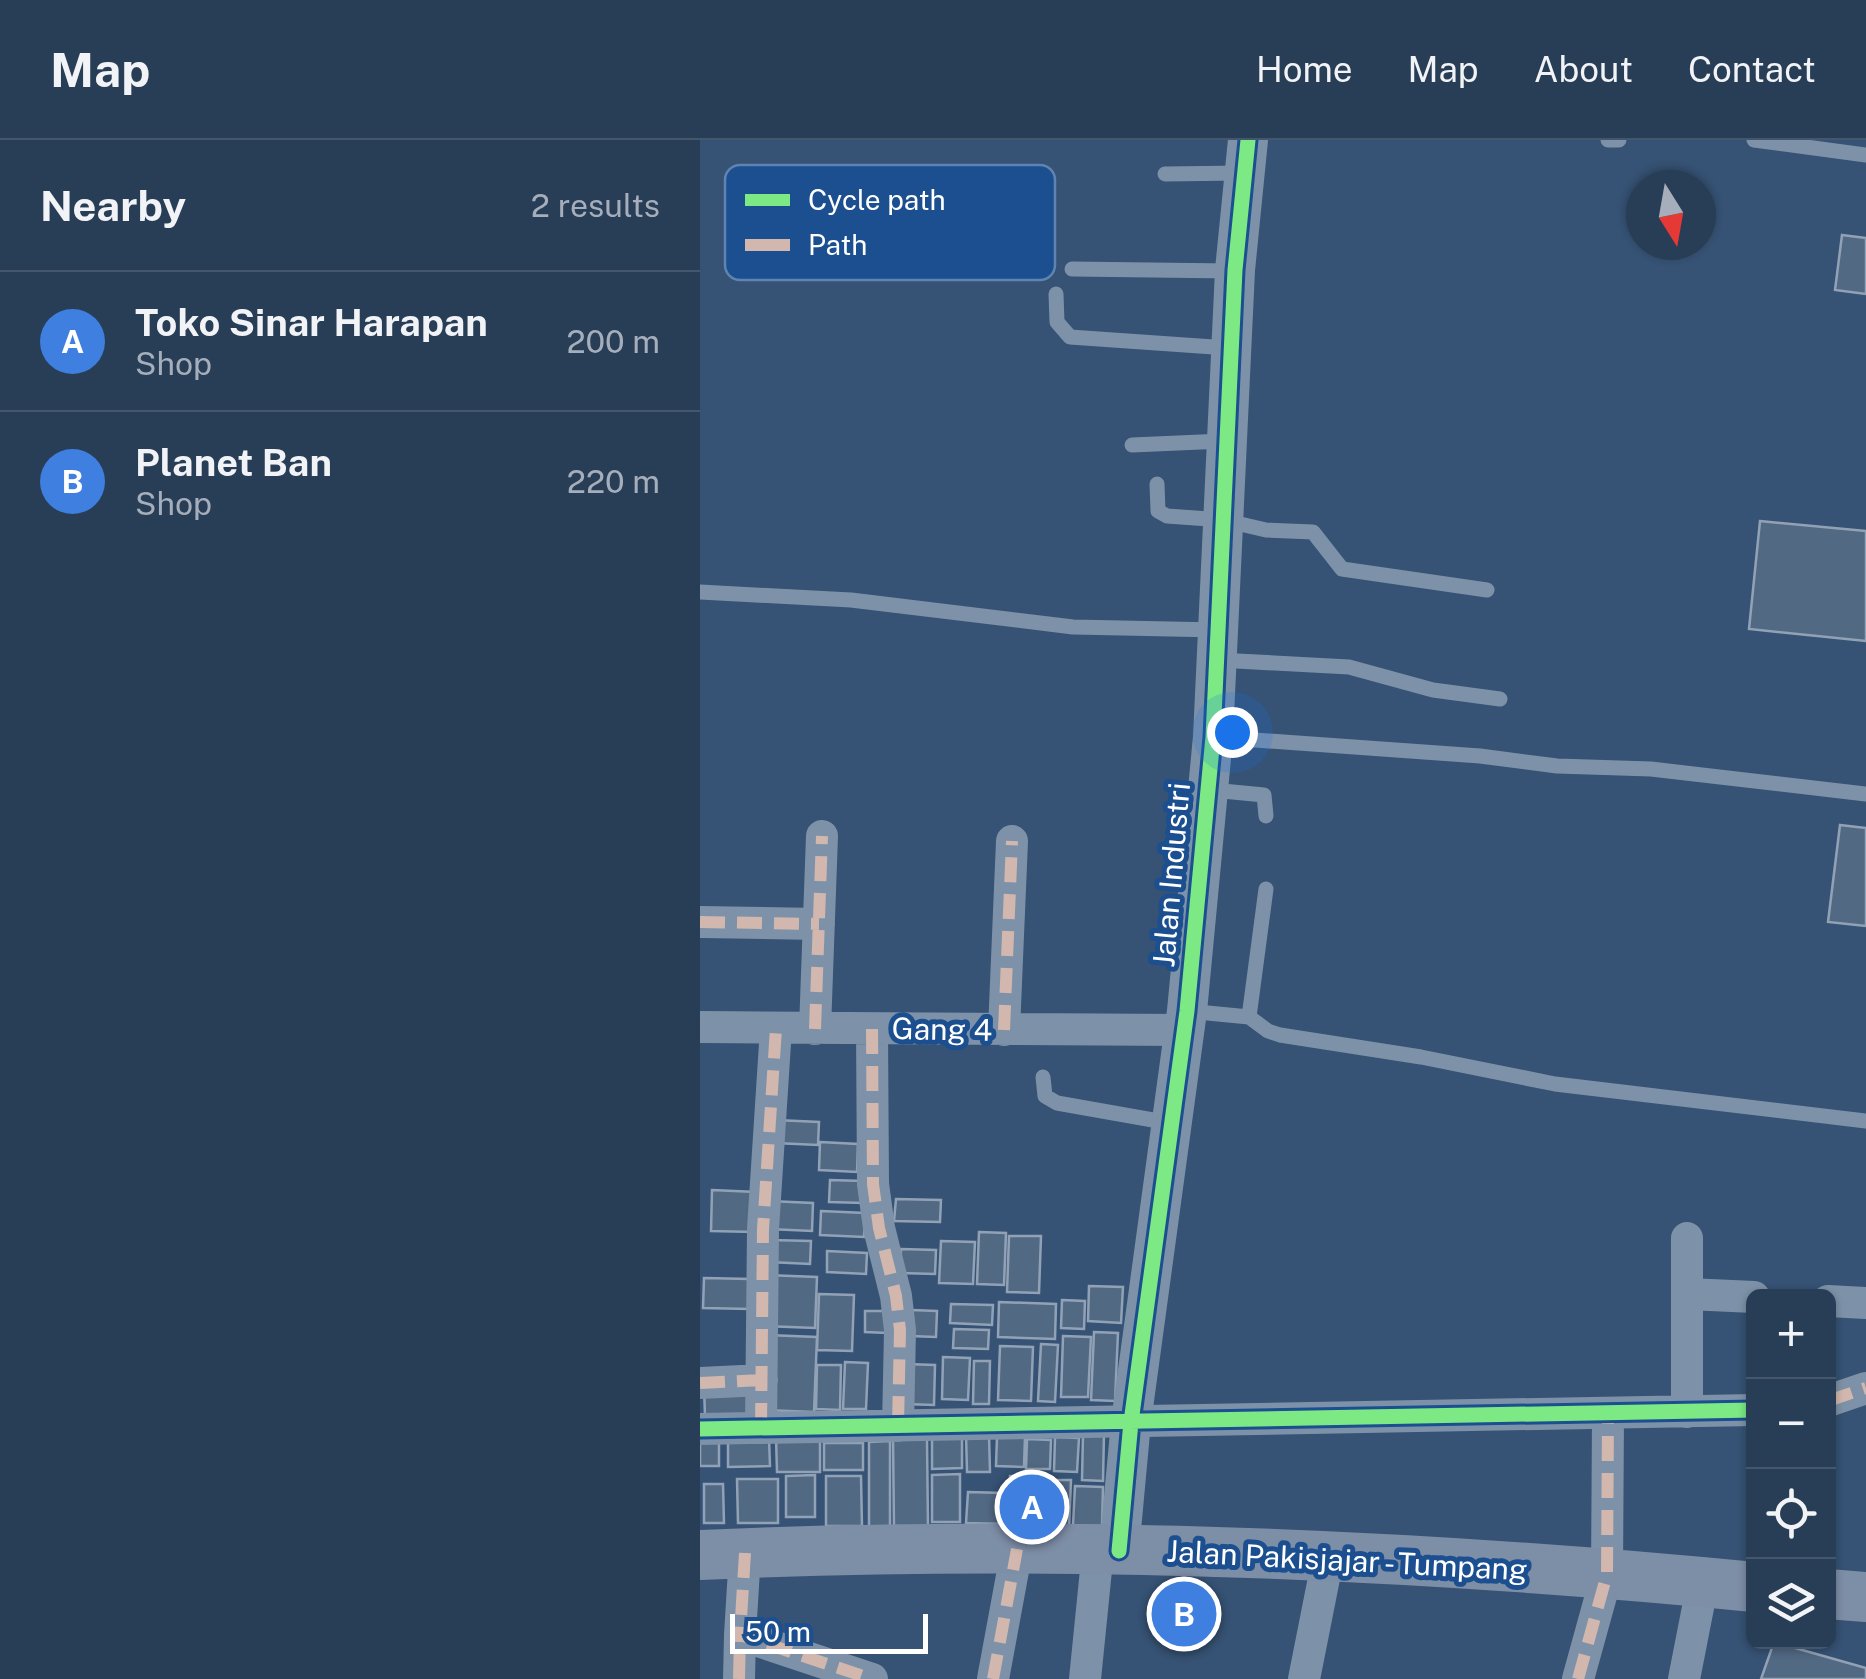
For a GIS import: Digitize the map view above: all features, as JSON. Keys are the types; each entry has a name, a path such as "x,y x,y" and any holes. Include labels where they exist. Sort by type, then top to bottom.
{"main road":[{"name":"Jalan Pakisjajar - Tumpang","path":"722,1554 1017,1549 1328,1558 1607,1574 1746,1587"},
{"path":"1836,1595 1866,1597"}],"street":[{"name":"Jalan Industri","path":"1109,1551 1132,1422 1186,1020 1212,738 1235,270 1247,156"},
{"path":"815,1029 822,836"},
{"path":"1004,1030 1012,841"},
{"path":"700,922 818,924"},
{"name":"Gang 4","path":"700,1027 1004,1030 1186,1020"},
{"path":"761,1428 763,1229 776,1028"},
{"path":"872,1029 873,1184 878,1228 896,1296 900,1330 898,1426"},
{"path":"1687,1238 1687,1412"},
{"path":"1688,1294 1746,1297"},
{"path":"1836,1301 1866,1303"},
{"path":"700,1382 762,1380"},
{"path":"1836,1398 1866,1388"},
{"path":"700,1429 1746,1410"},
{"path":"1578,1679 1607,1574 1608,1414"},
{"path":"993,1679 1017,1549"},
{"path":"1085,1679 1109,1551"},
{"path":"722,1554 740,1635 739,1679"},
{"path":"1304,1679 1328,1558"},
{"path":"1684,1679 1703,1582"},
{"path":"740,1635 872,1679"}],"lane":[{"path":"1608,140 1619,140"},
{"path":"1754,140 1866,155"},
{"path":"1165,174 1247,156"},
{"path":"1072,269 1235,270"},
{"path":"1056,294 1057,322 1070,337 1232,348"},
{"path":"1132,445 1228,441"},
{"path":"1157,484 1158,510 1166,516 1223,520 1266,530 1314,532 1342,570 1487,590"},
{"path":"700,592 851,600 1218,645 1349,667 1433,690 1500,699"},
{"path":"1212,738 1480,756 1557,766 1651,768 1866,794"},
{"path":"1208,790 1264,795 1266,816"},
{"path":"1249,1017 1266,889"},
{"path":"1186,1020 1249,1017 1280,1035 1421,1056 1555,1084 1866,1121"},
{"path":"1043,1077 1045,1096 1057,1103 1170,1123"}],"building":[{"path":"1842,235 1866,238 1866,294 1835,290"},
{"path":"1760,521 1866,531 1866,641 1749,629"},
{"path":"1840,825 1866,828 1866,926 1828,922"},
{"path":"776,1120 819,1122 818,1145 775,1143"},
{"path":"820,1142 858,1144 857,1172 819,1170"},
{"path":"830,1180 863,1181 863,1203 829,1202"},
{"path":"712,1190 756,1192 755,1232 711,1231"},
{"path":"896,1199 941,1200 940,1222 894,1221"},
{"path":"769,1201 813,1203 812,1231 769,1229"},
{"path":"821,1211 865,1213 864,1237 820,1235"},
{"path":"979,1232 1006,1233 1004,1285 977,1284"},
{"path":"1009,1236 1041,1236 1039,1293 1007,1292"},
{"path":"770,1240 811,1241 810,1264 769,1262"},
{"path":"941,1241 975,1242 973,1284 939,1283"},
{"path":"901,1249 936,1250 935,1274 900,1273"},
{"path":"827,1251 867,1253 866,1274 827,1272"},
{"path":"766,1275 817,1277 815,1328 764,1326"},
{"path":"704,1278 750,1279 749,1309 703,1308"},
{"path":"1089,1286 1123,1287 1121,1323 1088,1321"},
{"path":"819,1294 854,1295 852,1351 817,1350"},
{"path":"1062,1300 1085,1301 1084,1329 1061,1328"},
{"path":"999,1302 1056,1304 1055,1339 998,1337"},
{"path":"951,1304 993,1305 992,1325 950,1323"},
{"path":"911,1310 937,1311 936,1337 910,1336"},
{"path":"865,1311 888,1311 887,1333 865,1332"},
{"path":"954,1329 989,1330 988,1349 953,1348"},
{"path":"1094,1332 1118,1333 1115,1401 1091,1400"},
{"path":"767,1335 817,1337 814,1412 764,1410"},
{"path":"1063,1336 1091,1337 1088,1397 1061,1397"},
{"path":"1041,1344 1058,1345 1055,1402 1038,1401"},
{"path":"1000,1346 1033,1347 1031,1401 998,1400"},
{"path":"943,1357 970,1358 968,1400 942,1399"},
{"path":"974,1361 990,1361 989,1404 973,1404"},
{"path":"845,1362 868,1363 866,1409 843,1409"},
{"path":"906,1364 935,1365 934,1405 904,1404"},
{"path":"817,1365 841,1365 840,1410 816,1409"},
{"path":"749,1386 750,1415 705,1416 704,1387"},
{"path":"966,1434 989,1434 990,1472 967,1472"},
{"path":"1083,1434 1104,1434 1103,1481 1082,1480"},
{"path":"932,1436 962,1436 962,1468 932,1469"},
{"path":"997,1436 1025,1437 1024,1467 996,1466"},
{"path":"776,1437 820,1437 820,1472 777,1472"},
{"path":"1055,1437 1079,1438 1077,1472 1054,1471"},
{"path":"769,1438 770,1466 728,1467 728,1439"},
{"path":"700,1439 719,1439 719,1466 700,1466"},
{"path":"927,1439 928,1528 894,1528 893,1440"},
{"path":"1027,1439 1051,1440 1050,1469 1026,1469"},
{"path":"890,1441 890,1527 869,1528 869,1442"},
{"path":"824,1443 863,1443 863,1470 824,1470"},
{"path":"960,1474 960,1522 932,1522 932,1475"},
{"path":"815,1475 815,1517 786,1517 786,1476"},
{"path":"826,1476 861,1476 862,1526 826,1526"},
{"path":"1010,1476 1047,1477 1045,1523 1009,1521"},
{"path":"737,1479 778,1479 778,1523 738,1523"},
{"path":"1049,1480 1071,1480 1069,1528 1047,1527"},
{"path":"704,1484 723,1484 724,1523 704,1523"},
{"path":"1075,1486 1103,1487 1102,1526 1073,1525"},
{"path":"968,1492 1005,1493 1004,1524 966,1523"},
{"path":"1772,1649 1799,1649 1866,1668 1866,1679 1761,1679"}],"marked path":[{"path":"815,1029 822,836"},
{"path":"1004,1030 1012,841"},
{"path":"700,922 819,924"},
{"path":"761,1428 763,1229 776,1028"},
{"path":"872,1029 873,1184 900,1330 898,1426"},
{"path":"700,1383 762,1380"},
{"path":"1836,1398 1866,1388"},
{"path":"1578,1679 1607,1574 1608,1414"},
{"path":"993,1679 1017,1549"},
{"path":"745,1553 740,1635 872,1679"},
{"path":"739,1679 740,1635"}],"cycle path":[{"path":"1119,1551 1131,1422 1187,1011 1213,737 1235,270 1248,140"},
{"path":"700,1429 1746,1410"}],"place":[{"name":"Toko Sinar Harapan","path":"1032,1507"},
{"name":"Planet Ban","path":"1184,1614"}]}
